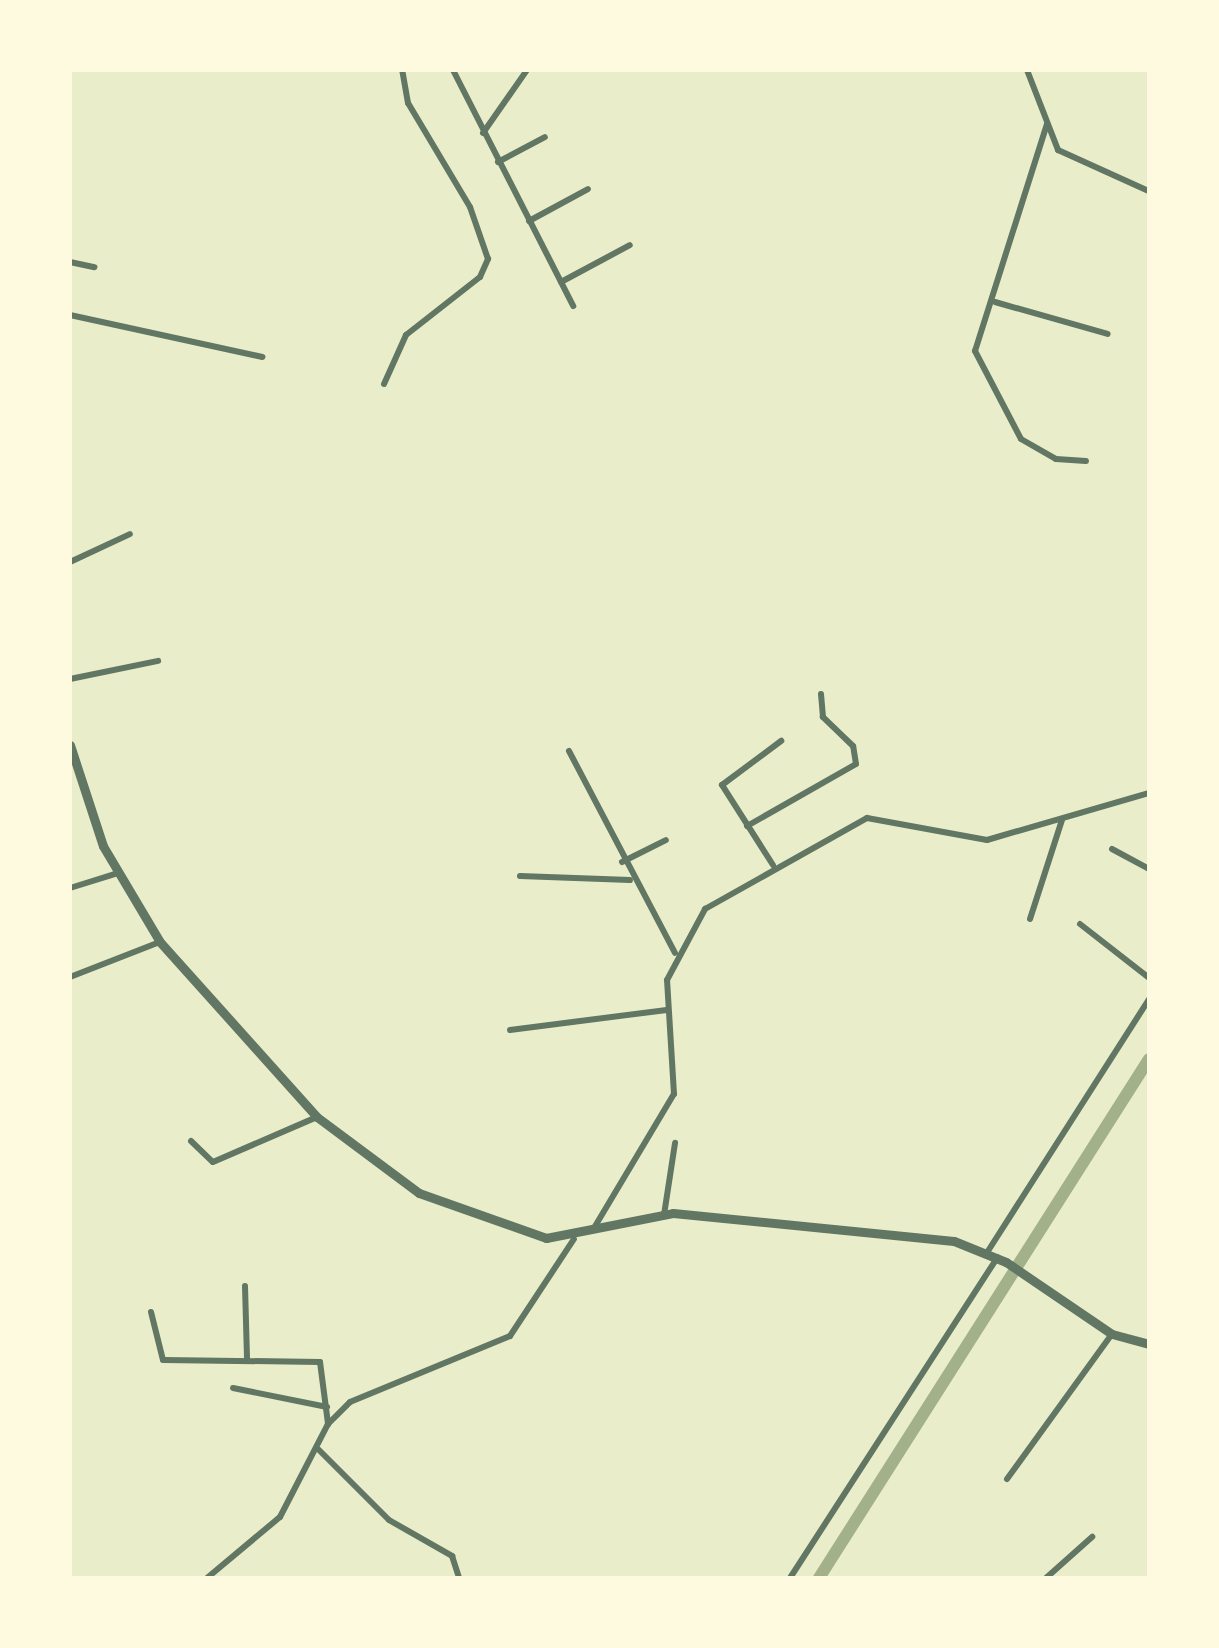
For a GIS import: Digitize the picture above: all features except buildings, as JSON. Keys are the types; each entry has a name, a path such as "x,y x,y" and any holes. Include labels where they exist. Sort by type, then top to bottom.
{"street":[{"path":"384,384 406,335 480,277 488,259 470,206 408,104 402,70"},
{"path":"454,70 573,306"},
{"path":"483,133 527,70"},
{"path":"1027,70 1047,124 1072,161 1149,191"},
{"path":"1047,124 995,302 975,351 986,382 1021,439 1056,458 1086,461"},
{"path":"498,162 544,137"},
{"path":"529,221 588,189"},
{"path":"560,282 630,245"},
{"path":"70,262 94,267"},
{"path":"995,302 1108,334"},
{"path":"70,315 262,357"},
{"path":"70,562 130,534"},
{"path":"70,679 158,661"},
{"path":"747,826 856,764 853,746 823,717 821,694"},
{"path":"773,865 722,785 781,741"},
{"path":"70,745 73,767 118,873 160,942 317,1117 419,1193 522,1234 574,1239 664,1215 954,1240 1002,1260 1112,1334 1149,1344"},
{"path":"569,751 622,862 675,954"},
{"path":"591,1232 674,1094 667,1010 675,954 705,909 773,865 867,818 987,840 1149,793"},
{"path":"1030,918 1062,820"},
{"path":"622,862 666,840"},
{"path":"1112,848 1149,869"},
{"path":"70,888 118,873"},
{"path":"520,876 632,880"},
{"path":"1080,924 1149,978"},
{"path":"70,977 160,942"},
{"path":"988,1252 1149,999"},
{"path":"510,1030 667,1010"},
{"path":"191,1140 213,1162 317,1117"},
{"path":"664,1215 675,1143"},
{"path":"328,1424 384,1386 510,1336 574,1239"},
{"path":"790,1578 1002,1260"},
{"path":"245,1286 247,1359"},
{"path":"151,1312 163,1360 320,1362 328,1424 319,1450 280,1517 207,1578"},
{"path":"1007,1479 1112,1334"},
{"path":"232,1388 327,1407"},
{"path":"319,1450 389,1520 452,1556 458,1578"},
{"path":"1046,1578 1092,1537"}],"waterway":[{"path":"819,1578 1149,1059"}]}
